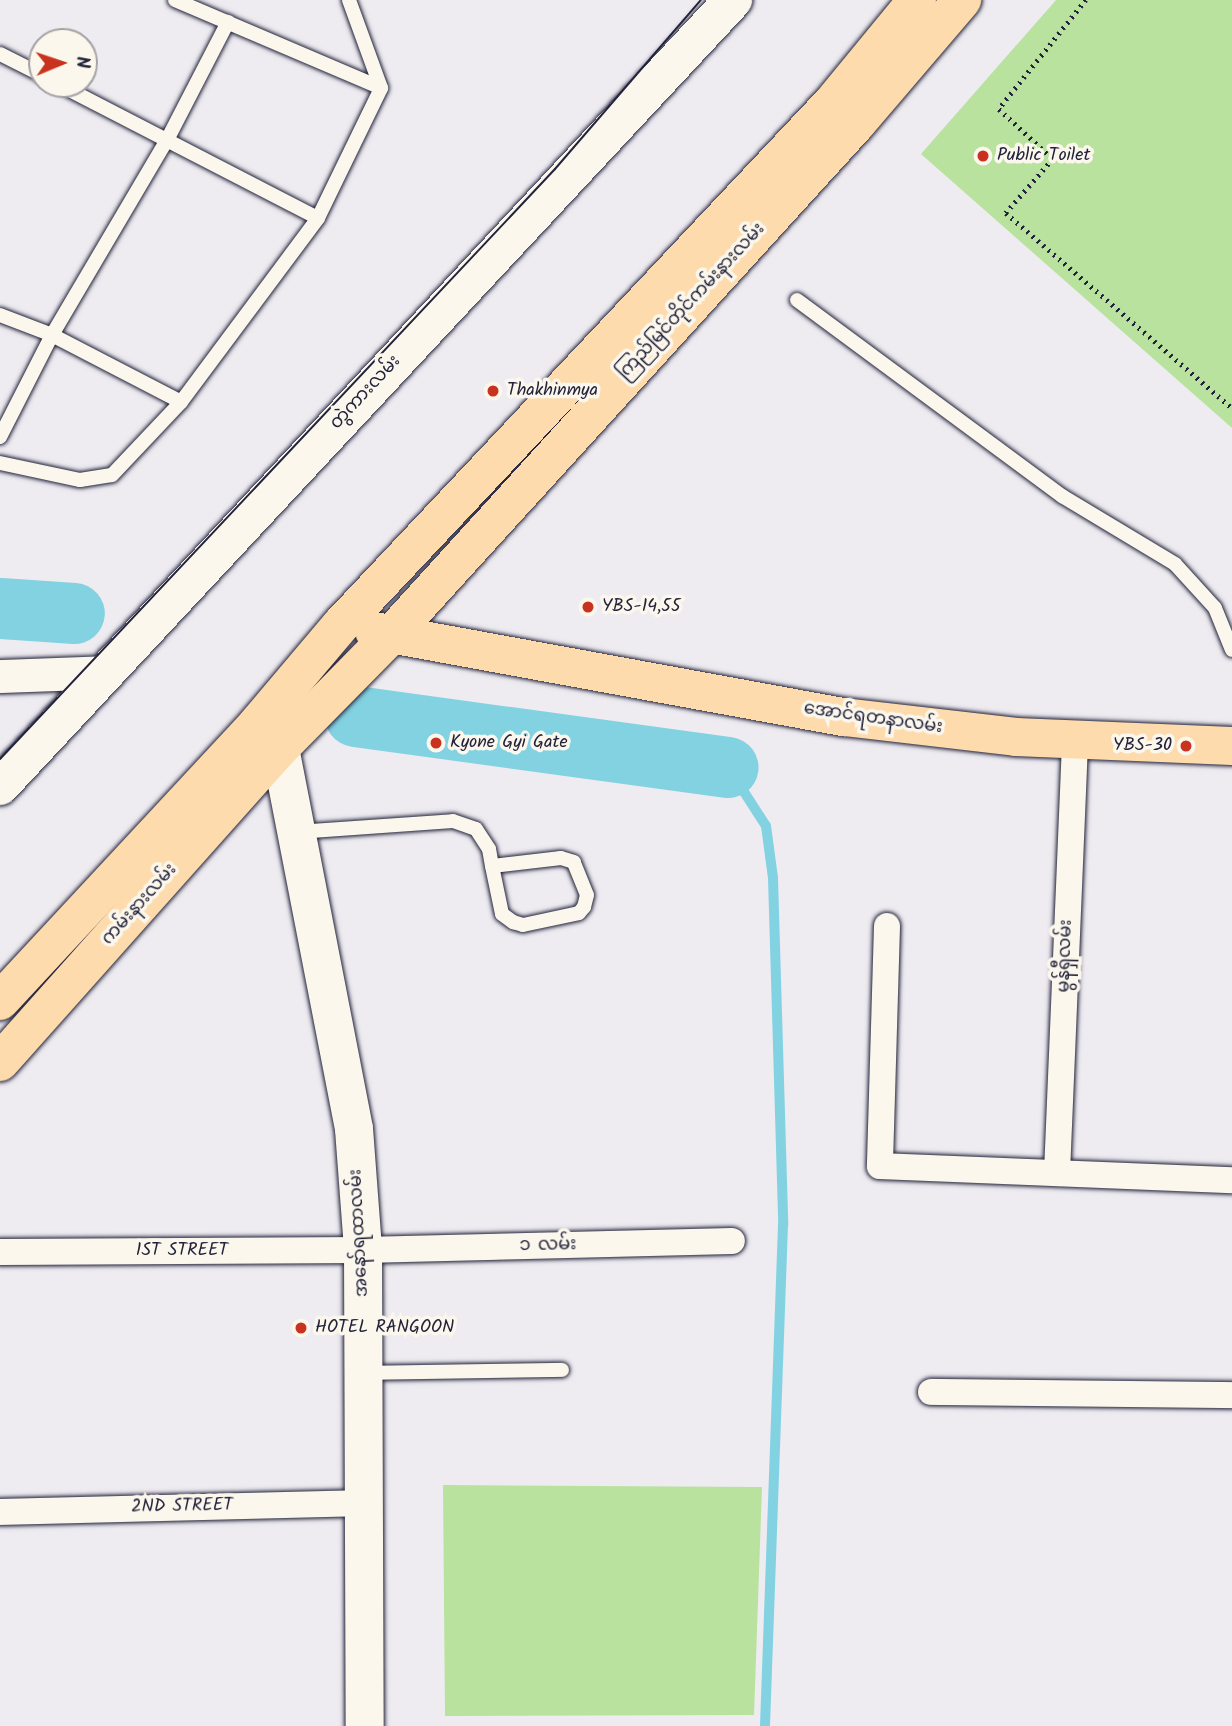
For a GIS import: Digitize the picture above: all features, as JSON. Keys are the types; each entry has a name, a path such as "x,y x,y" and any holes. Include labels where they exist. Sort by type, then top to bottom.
{"main road":[{"name":"တွဲကားလမ်း","path":"0,786 733,0"},
{"name":"ကြည်မြင်တိုင်ကမ်းနားလမ်း","path":"340,626 834,102 917,0"},
{"name":"ကြည်မြင်တိုင်ကမ်းနားလမ်း","path":"392,634 857,123 962,0"},
{"name":"အောင်ရတနာလမ်း","path":"340,626 517,656 684,691 844,717 1075,740 1232,746"},
{"name":"ကမ်းနားလမ်း","path":"0,1062 269,735 340,626"},
{"name":"ကမ်းနားလမ်း","path":"0,1001 269,735 392,634"},
{"name":"အနော်ရထာလမ်း","path":"269,735 295,832 354,1129 363,1250 365,1726"}],"street":[{"path":"0,676 108,672"},
{"name":"မွန်ရှီလမ်း","path":"1057,1173 1075,740"},
{"path":"887,926 880,1166 1232,1180"},
{"name":"၁ လမ်း","path":"363,1250 732,1241"},
{"name":"1ST STREET","path":"0,1252 363,1250"},
{"path":"931,1392 1232,1395"},
{"name":"2ND STREET","path":"0,1512 364,1503"}],"lane":[{"path":"175,0 381,88"},
{"path":"0,463 80,480 112,475 181,402 318,218 381,88 349,0"},
{"path":"0,437 52,335 167,140 228,22"},
{"path":"0,54 28,68"},
{"path":"85,98 318,218"},
{"path":"797,300 1062,496 1175,564 1215,608 1232,650"},
{"path":"0,314 52,335 181,402"},
{"path":"295,832 453,821 476,829 489,849 492,866 502,914 513,922 523,925 579,913 584,906 587,895 574,862 561,858 492,866"},
{"path":"364,1373 562,1370"}],"path":[{"path":"1086,0 999,109 1053,159 1006,212 1232,408"}],"green space":[{"path":"1056,0 1232,0 1232,428 921,154"},
{"path":"443,1485 762,1487 754,1715 445,1716"}],"waterway":[{"path":"0,608 74,613"},
{"path":"355,716 728,767"},
{"path":"728,767 766,826 773,878 783,1225 765,1726"}],"tram line":[{"path":"0,759 555,169 701,0"}],"place":[{"name":"Public Toilet","path":"983,156"},
{"name":"Thakhinmya","path":"493,391"},
{"name":"YBS-14,55","path":"588,607"},
{"name":"Kyone Gyi Gate","path":"436,743"},
{"name":"YBS-30","path":"1186,746"},
{"name":"HOTEL RANGOON","path":"301,1328"}]}
